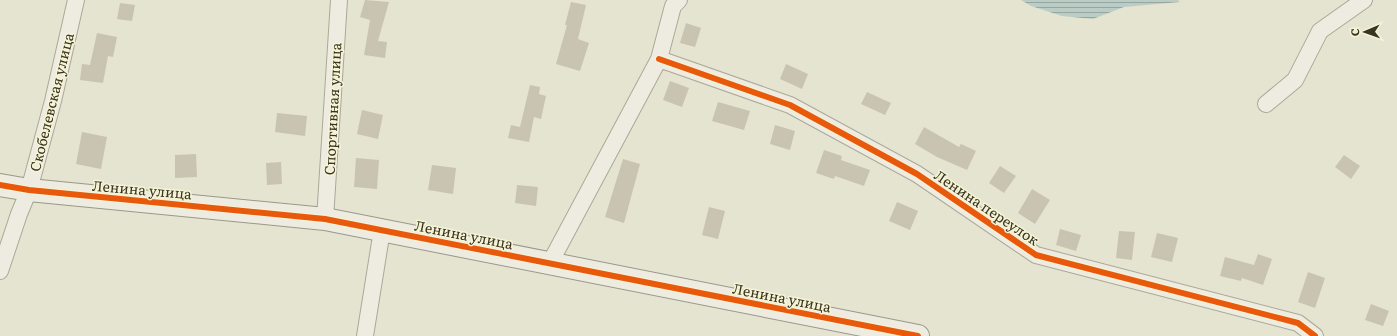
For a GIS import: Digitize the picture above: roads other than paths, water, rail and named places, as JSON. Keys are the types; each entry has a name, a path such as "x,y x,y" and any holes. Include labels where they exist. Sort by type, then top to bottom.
{"street":[{"name":"Скобелевская улица","path":"0,270 19,214 29,190 53,101 76,0"},
{"name":"Спортивная улица","path":"325,219 339,0"},
{"path":"1266,104 1295,80 1320,31 1364,0"},
{"path":"550,263 659,59 675,2"},
{"name":"Ленина переулок","path":"659,59 790,105 917,174 1036,255 1298,323 1315,336"},
{"name":"Ленина улица","path":"0,185 29,190 325,219 918,336"},
{"path":"365,336 382,230"}]}
